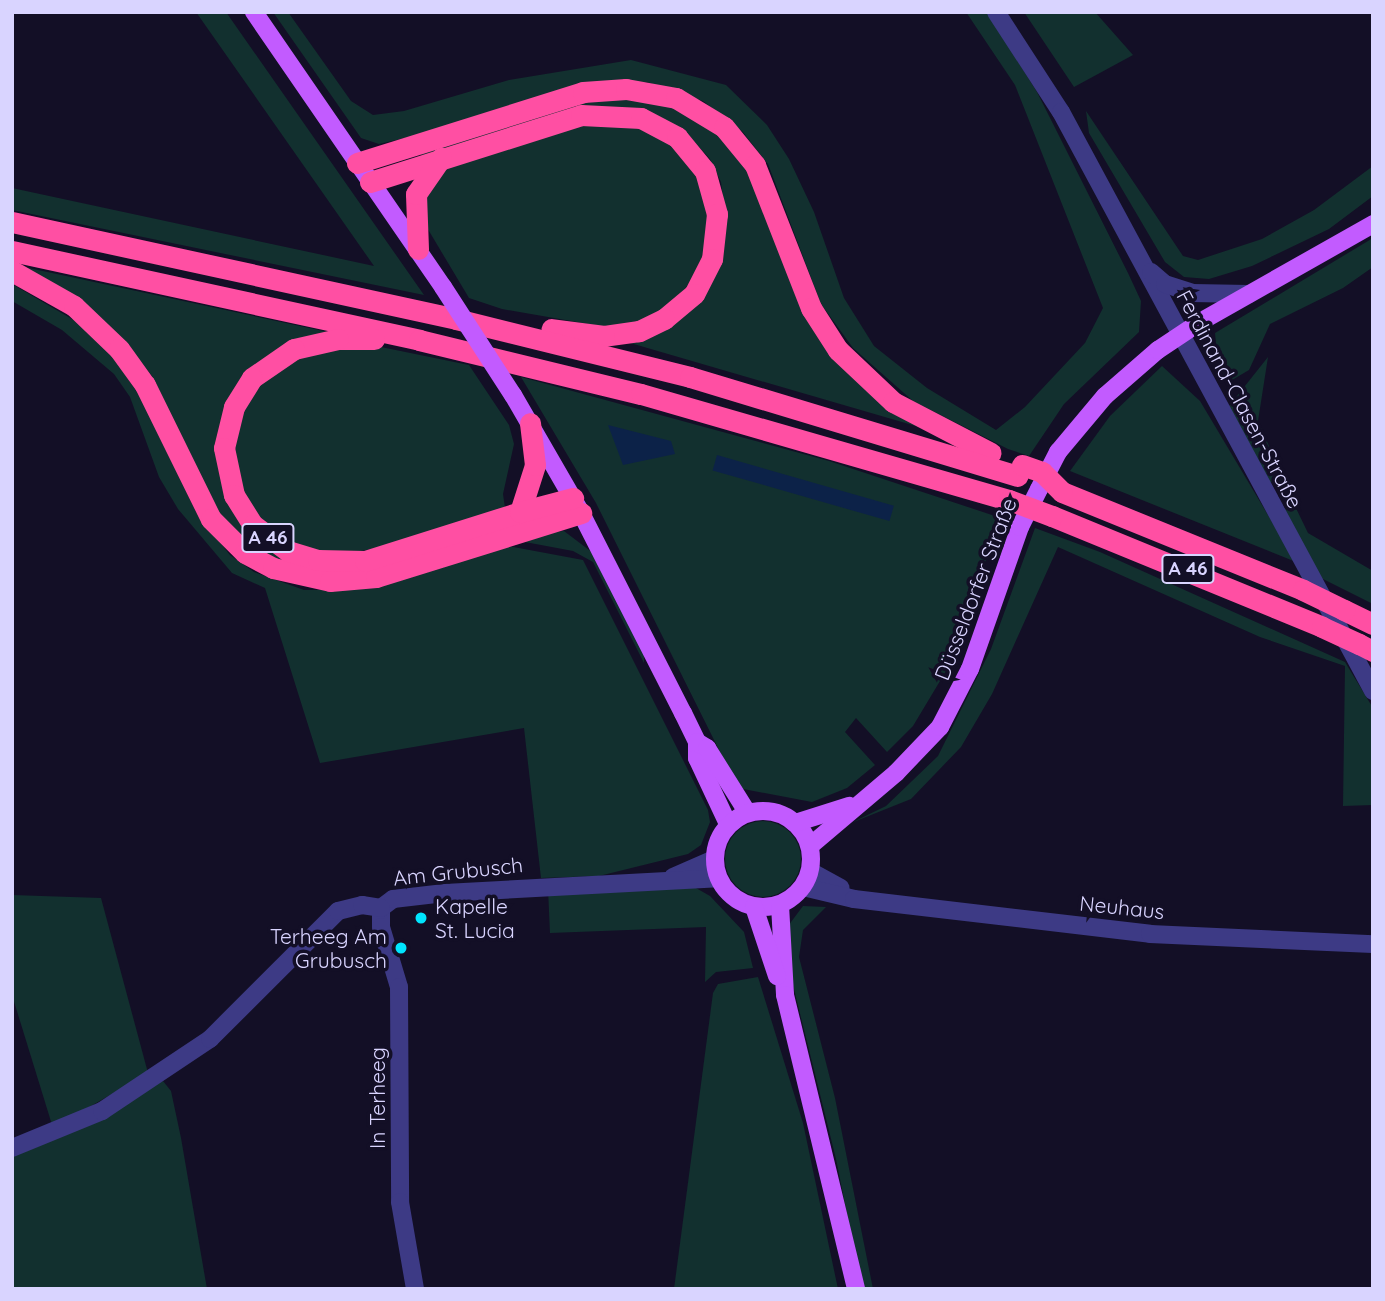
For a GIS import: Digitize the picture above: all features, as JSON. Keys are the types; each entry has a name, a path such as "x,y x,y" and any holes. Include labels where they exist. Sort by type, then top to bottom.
{"highway":[{"path":"357,163 583,92 626,89 676,98 717,122 745,151 765,186 811,308 849,362 915,415 1020,471"},
{"path":"370,182 558,120 625,115 653,123 686,146 705,171 717,214 715,245 701,282 685,304 651,326 619,335 589,335 488,314 456,319"},
{"path":"418,249 416,194 442,157"},
{"path":"12,222 456,319 690,377 1020,471"},
{"name":"A 46","path":"12,251 419,340 790,434 1009,500 1322,627 1366,648"},
{"path":"12,271 74,306 119,349 145,385 211,519 245,553 273,568 297,577 353,581 399,571 577,505"},
{"name":"A 46","path":"419,340 313,342 276,358 252,378 234,407 225,448 229,482 244,513 262,534 288,551 336,562 376,558 520,512"},
{"path":"530,423 535,465 520,512 577,505"},
{"name":"A 46","path":"1020,471 1042,471 1062,492 1303,590 1373,624"}],"main road":[{"path":"254,12 418,249 530,423 577,505 697,742 697,758 728,824"},
{"name":"Düsseldorfer Straße","path":"810,846 856,804 896,773 940,727 971,669 1020,527 1058,452 1105,396 1181,335 1373,224"},
{"path":"697,742 707,748 747,813"},
{"name":"Düsseldorfer Straße","path":"796,823 856,804"},
{"path":"773,811 796,823 810,846 806,879 780,905 754,907 726,892 718,878 714,859 718,840 728,824 747,813 773,811"},
{"path":"780,905 785,995"},
{"path":"754,907 785,995 856,1289"}],"street":[{"name":"Ferdinand-Clasen-Straße","path":"996,12 1061,112 1146,268 1294,552 1373,691"},
{"name":"Ferdinand-Clasen-Straße","path":"1146,268 1179,290 1208,296 1249,294"},
{"name":"Am Grubusch","path":"660,881 714,859"},
{"name":"Am Grubusch","path":"12,1148 90,1118 210,1039 338,911 362,905 381,908 389,900 422,895 718,878"},
{"name":"Neuhaus","path":"806,879 866,899 1150,934 1373,944"},
{"name":"In Terheeg","path":"381,908 381,927 398,987 400,1202 415,1289"}],"green space":[{"path":"196,12 226,12 424,295 12,210 12,188 374,266"},
{"path":"273,12 288,12 351,101 373,115 404,111 509,80 631,60 726,85 767,125 789,159 814,212 844,298 874,346 927,388 996,430 1025,407 1085,343 1103,308 1015,85 966,12 987,12 1037,92 1128,273 1141,301 1139,332 1064,404 1029,456 1008,449 913,401 853,348 821,304 768,164 742,131 703,101 647,82 379,144 361,138"},
{"path":"1024,12 1095,12 1133,55 1074,87"},
{"path":"621,94 672,103 742,152 796,290 926,429 620,340 669,323 726,222 721,182 710,159 692,139 644,110 423,158 419,150 549,109"},
{"path":"1086,111 1183,256 1198,260 1262,239 1314,210 1373,166 1373,196 1329,229 1252,266 1209,279 1184,277 1165,262 1089,133"},
{"path":"629,122 660,135 684,154 703,180 711,207 701,270 664,313 617,329 502,309 469,298 426,226 421,199 444,163 561,125"},
{"path":"1373,238 1373,267 1343,288 1270,324 1249,370 1227,383 1217,356 1215,333"},
{"path":"24,267 328,332 235,394 231,497 302,560 514,530 283,566 225,529 190,466 152,376 129,346 81,300"},
{"path":"12,284 89,329 110,352 143,401 196,512 230,555 254,572 304,590 324,590 503,545 583,560 708,810 710,822 701,845 688,854 599,876 541,878 524,728 320,763 265,588 232,573 178,509 159,477 130,397 114,374 62,330 12,301"},
{"path":"376,346 469,365 509,425 514,444 503,494 505,508 388,546 355,552 332,555 287,542 254,515 244,495 233,451 236,424 250,394 273,368 307,349"},
{"path":"1268,357 1258,421 1287,487 1267,481 1229,406"},
{"path":"1162,366 1200,401 1296,562 1070,471 1110,416"},
{"path":"521,377 829,461 1001,518 946,671 913,726 887,752 856,718 845,732 875,765 847,788 812,802 738,788 596,503"},
{"path":"1293,502 1308,533 1373,571 1373,604 1315,575 1283,509"},
{"path":"1035,528 1100,552 1345,662 1373,708 1373,805 1343,806 1345,666 1260,637 1058,547 992,694 961,747 911,799 851,823 886,806 938,756 991,649"},
{"path":"564,531 593,553 644,652 644,663 593,562 573,551 525,542 523,534"},
{"path":"763,821 777,824 790,832 798,845 801,859 798,873 790,886 777,894 763,897 749,894 736,886 728,873 725,859 728,845 736,832 749,824"},
{"path":"696,888 710,896 744,932 753,968 716,972 705,982 706,927 550,933 548,889"},
{"path":"12,895 101,898 148,1073 53,1128 12,995"},
{"path":"803,906 826,907 803,930 799,957 835,1098 873,1289 862,1289 836,1159 789,969 788,926"},
{"path":"758,977 803,1123 838,1289 674,1289 713,993 718,984"},
{"path":"163,1081 171,1091 181,1138 207,1289 12,1289 12,1153"}],"water":[{"path":"608,425 671,441 675,454 623,465"},
{"path":"717,455 894,506 889,521 713,470"}],"place":[{"name":"Kapelle St. Lucia","path":"421,918"},
{"name":"Terheeg Am Grubusch","path":"401,948"}]}
